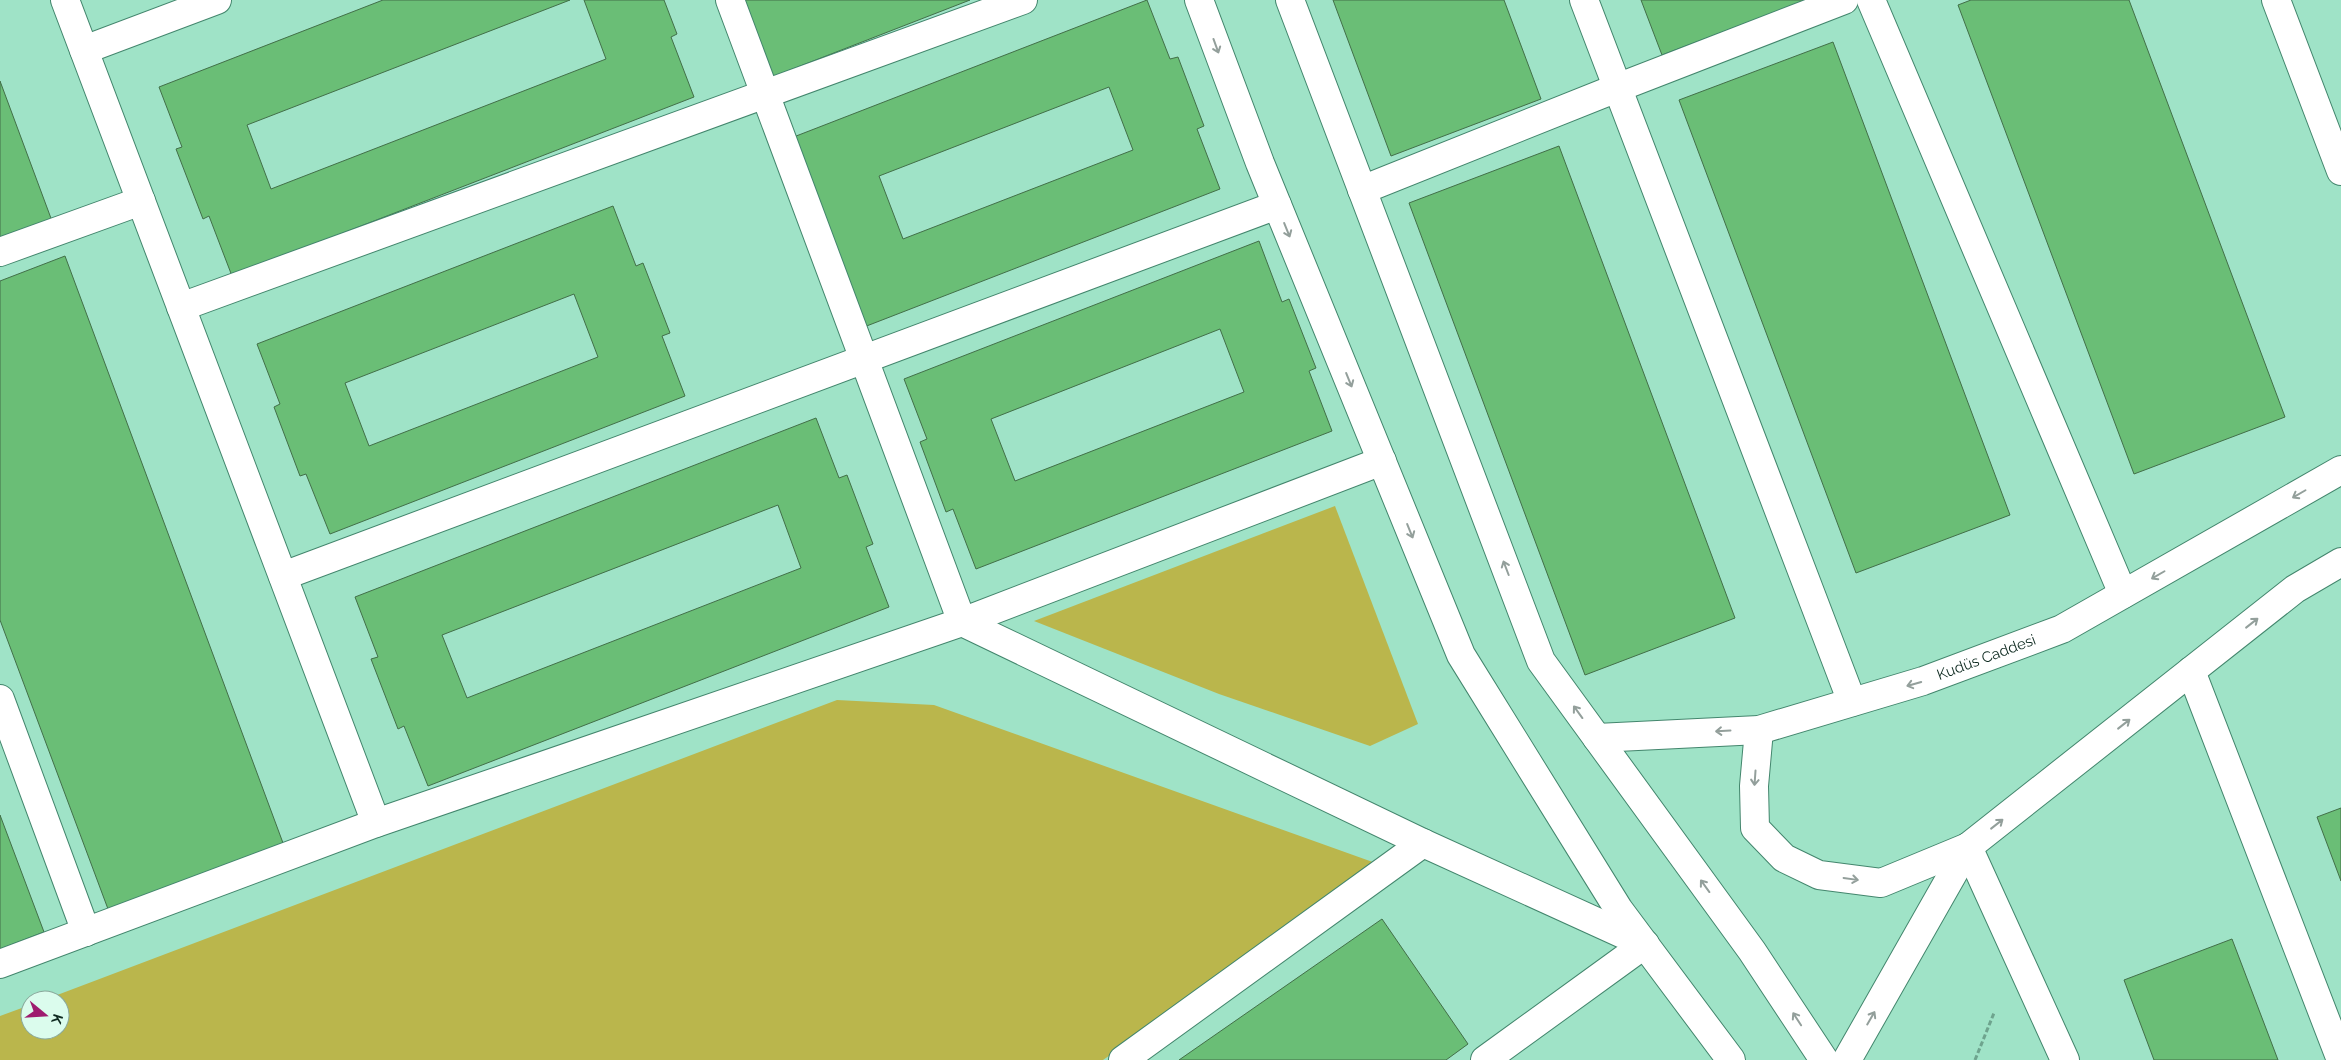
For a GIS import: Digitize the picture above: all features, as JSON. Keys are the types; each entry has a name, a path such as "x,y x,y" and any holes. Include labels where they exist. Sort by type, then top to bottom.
{"street":[{"path":"65,0 376,823"},
{"path":"84,50 217,0"},
{"path":"730,0 962,622 1423,843 1645,944"},
{"path":"181,307 1023,0"},
{"path":"1199,0 1278,205 1461,655 1619,910 1731,1060"},
{"path":"1290,0 1541,661 1752,951 1824,1060"},
{"path":"1584,0 1852,702"},
{"path":"1362,190 1844,0"},
{"path":"1871,0 2124,594"},
{"path":"2276,0 2333,125 2341,171"},
{"path":"0,252 141,201"},
{"path":"283,576 1278,205"},
{"path":"0,964 376,823 962,622 1382,460"},
{"name":"Kudüs Caddesi","path":"1597,738 1758,730 1923,681 2062,629 2341,470"},
{"path":"1758,730 1754,786 1755,828 1784,858 1819,874 1881,883 1968,847 2295,589 2341,562"},
{"path":"2191,671 2341,1060"},
{"path":"0,699 86,932"},
{"path":"1123,1060 1423,843"},
{"path":"1847,1060 1968,847"},
{"path":"1968,847 2064,1060"},
{"path":"1485,1060 1645,944"}],"path":[{"path":"1975,1060 1994,1013"}],"shaded area":[{"path":"1335,506 1418,724 1370,746 1219,694 1034,621"},
{"path":"837,700 934,705 1381,865 1103,1060 0,1060 0,1016 20,1009 20,1040 70,1040 70,990"}],"building":[{"path":"383,0 570,0 247,125 271,189 606,59 584,0 664,0 677,34 671,37 694,97 232,276 209,216 203,219 176,149 182,147 159,87"},
{"path":"735,0 970,0 772,77"},
{"path":"1147,0 1170,59 1178,57 1204,126 1197,129 1220,189 864,327 791,138","holes":["1109,87 1133,150 903,239 879,176"]},
{"path":"1333,0 1504,0 1541,99 1391,156"},
{"path":"1641,0 1807,0 1662,55"},
{"path":"1971,0 2129,0 2285,417 2134,474 1958,5"},
{"path":"1833,42 2010,515 1856,573 1679,100"},
{"path":"0,81 52,221 0,240"},
{"path":"1559,146 1735,618 1585,675 1409,203"},
{"path":"613,206 636,266 643,263 670,333 662,336 685,396 330,534 306,474 300,476 274,407 280,404 257,344","holes":["574,294 598,357 369,446 345,383"]},
{"path":"1259,241 1282,302 1289,299 1316,368 1309,371 1332,431 976,569 953,509 946,512 920,442 927,439 904,379","holes":["1220,329 1244,392 1015,481 991,419"]},
{"path":"65,256 283,843 108,909 0,620 0,281"},
{"path":"816,418 839,478 847,475 873,544 866,547 889,607 428,786 404,726 398,729 371,659 378,657 355,597","holes":["778,505 801,568 467,698 442,635"]},
{"path":"2341,808 2341,881 2317,817"},
{"path":"0,815 44,932 0,949"},
{"path":"1382,919 1468,1044 1446,1060 1179,1060"},
{"path":"2232,939 2278,1060 2154,1060 2124,980"}]}
